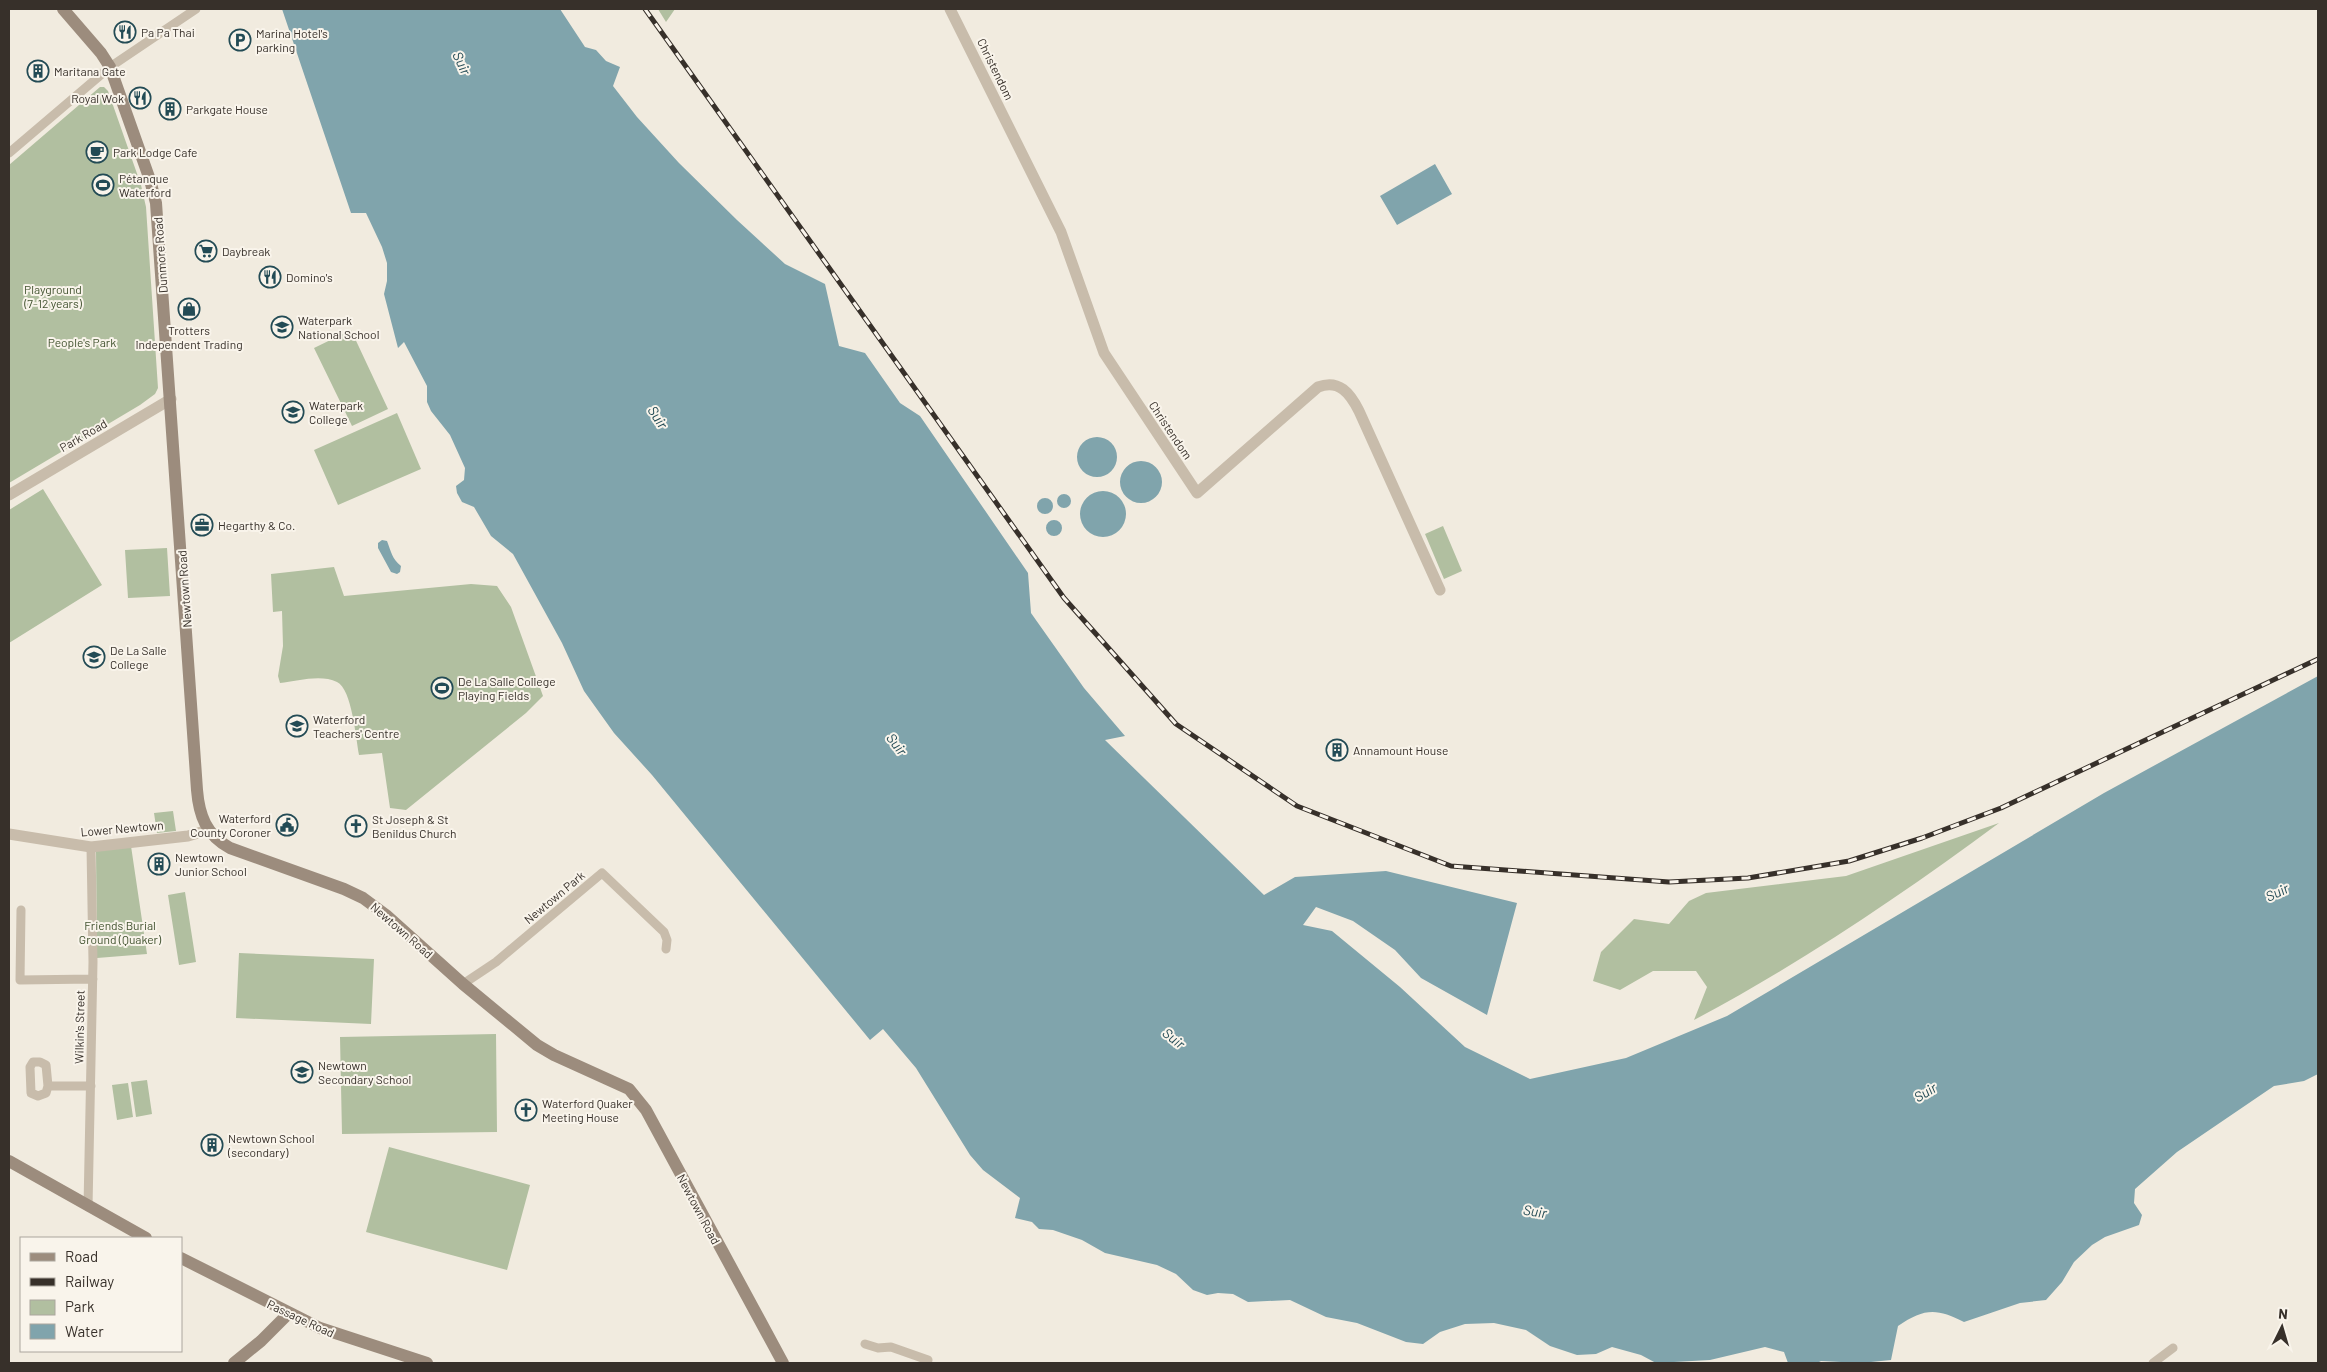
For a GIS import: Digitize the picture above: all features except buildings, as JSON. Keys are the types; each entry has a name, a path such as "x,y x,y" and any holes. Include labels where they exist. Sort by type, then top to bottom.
{"main road":[{"name":"Dunmore Road","path":"63,9 101,53 110,67 150,180 156,203 171,399"},
{"name":"Newtown Road","path":"171,399 197,790 200,810 208,830 216,839 230,848 338,886 363,898 386,915 463,984 543,1050 618,1083 636,1095 783,1363"},
{"path":"9,1162 144,1237"},
{"name":"Passage Road","path":"182,1259 330,1332 421,1362"},
{"path":"234,1363 261,1341 289,1313"}],"street":[{"path":"9,153 110,67 196,9"},
{"name":"Christendom","path":"950,9 1061,232 1104,353 1197,493 1318,387 1327,384 1341,387 1351,395 1359,411 1440,590"},
{"name":"Park Road","path":"9,495 171,399"},
{"name":"Lower Newtown","path":"9,834 91,847 188,836 208,830"},
{"name":"Wilkin's Street","path":"88,1207 93,979 91,847"},
{"name":"Newtown Park","path":"463,984 496,962 602,873 664,932 668,940 666,950"},
{"path":"21,910 20,980 93,979"},
{"path":"48,1086 91,1086"},
{"path":"865,1344 878,1348 891,1347 928,1360 927,1363"},
{"path":"2153,1363 2173,1348"}],"green space":[{"path":"658,9 675,9 666,22"},
{"name":"People's Park","path":"100,87 104,87 108,91 141,185 146,207 158,388 155,394 140,405 9,483 9,165"},
{"path":"351,330 388,409 352,426 314,348"},
{"path":"397,413 421,469 338,505 314,450"},
{"path":"43,489 102,585 9,643 9,510"},
{"path":"1443,526 1462,571 1444,579 1425,534"},
{"path":"167,548 170,596 128,598 125,550"},
{"name":"De La Salle College Playing Fields","path":"334,567 344,596 471,584 497,586 511,607 543,696 526,713 406,810 390,808 382,753 359,755 350,704 342,686 337,682 324,679 280,683 278,676 283,646 282,611 273,612 271,574"},
{"path":"173,811 176,831 157,833 154,813"},
{"path":"1999,823 1888,902 1812,952 1694,1020 1707,987 1696,971 1653,971 1620,990 1593,981 1601,952 1634,919 1669,924 1689,901 1706,893 1846,876"},
{"name":"Friends Burial Ground (Quaker)","path":"131,846 147,954 97,958 96,851"},
{"path":"185,892 196,962 179,965 168,895"},
{"path":"239,953 374,959 371,1024 236,1018"},
{"path":"496,1034 497,1132 342,1134 340,1037"},
{"path":"147,1080 152,1114 136,1117 131,1082"},
{"path":"128,1083 133,1117 117,1120 112,1085"},
{"path":"389,1147 530,1185 507,1270 366,1232"}],"water":[{"name":"Suir","path":"282,9 560,9 585,47 596,50 606,61 620,67 613,86 637,117 679,163 785,264 825,284 839,346 865,353 900,403 920,416 1028,573 1031,613 1084,688 1125,736 1105,740 1264,895 1295,877 1386,871 1517,903 1487,1015 1421,978 1395,950 1353,921 1316,907 1303,925 1332,931 1400,987 1465,1047 1530,1079 1626,1058 1727,1016 2104,793 2318,676 2318,1074 2304,1081 2274,1086 2177,1152 2135,1189 2134,1203 2142,1215 2139,1225 2105,1237 2092,1245 2074,1262 2062,1282 2046,1300 2020,1303 1964,1322 1938,1312 1923,1313 1915,1316 1898,1326 1891,1360 1861,1363 1821,1361 1817,1363 1788,1363 1784,1352 1765,1347 1710,1360 1656,1363 1641,1355 1612,1347 1596,1354 1577,1355 1550,1346 1526,1330 1494,1323 1465,1324 1440,1332 1423,1344 1406,1342 1357,1323 1326,1317 1290,1300 1248,1302 1233,1294 1218,1293 1207,1295 1193,1290 1176,1274 1157,1265 1105,1253 1082,1240 1053,1230 1039,1229 1032,1222 1015,1218 1020,1198 983,1170 970,1155 916,1068 883,1029 870,1040 652,775 614,733 584,691 562,643 513,554 491,536 474,507 462,502 457,493 456,486 464,480 465,468 450,435 431,411 427,402 427,386 404,342 398,348 384,294 387,281 387,263 382,247 366,213 351,213"},
{"path":"1435,164 1452,194 1397,225 1380,196"},
{"path":"1101,437 1108,440 1114,446 1117,457 1116,465 1108,474 1101,477 1093,477 1086,474 1078,465 1077,453 1080,446 1089,438"},
{"path":"1145,461 1153,464 1159,470 1162,482 1159,494 1153,500 1137,503 1129,500 1123,494 1120,478 1123,470 1129,464"},
{"path":"1103,491 1116,495 1122,501 1126,514 1122,527 1116,533 1103,537 1090,533 1084,527 1080,514 1084,501 1090,495"},
{"path":"1064,494 1069,496 1071,501 1069,506 1064,508 1059,506 1057,501 1059,496"},
{"path":"1042,498 1048,498 1053,503 1051,512 1042,514 1037,509 1037,503"},
{"path":"1051,520 1057,520 1062,525 1060,534 1051,536 1046,531 1046,525"},
{"path":"382,540 387,541 394,558 401,566 400,572 397,574 391,572 378,548 378,543"}],"railway":[{"path":"645,9 1064,598 1176,724 1297,806 1451,866 1669,882 1748,878 1849,861 1922,838 2001,808 2318,659"}],"place":[{"name":"Pa Pa Thai","path":"125,32"},
{"name":"Marina Hotel's parking","path":"240,40"},
{"name":"Maritana Gate","path":"38,71"},
{"name":"Royal Wok","path":"140,98"},
{"name":"Parkgate House","path":"170,109"},
{"name":"Park Lodge Cafe","path":"97,152"},
{"name":"Pétanque Waterford","path":"103,185"},
{"name":"Daybreak","path":"206,251"},
{"name":"Domino's","path":"270,277"},
{"name":"Trotters Independent Trading","path":"189,309"},
{"name":"Waterpark National School","path":"282,327"},
{"name":"Waterpark College","path":"293,412"},
{"name":"Hegarthy & Co.","path":"202,525"},
{"name":"De La Salle College","path":"94,657"},
{"name":"De La Salle College Playing Fields","path":"442,688"},
{"name":"Waterford Teachers' Centre","path":"297,726"},
{"name":"Annamount House","path":"1337,750"},
{"name":"Waterford County Coroner","path":"287,825"},
{"name":"St Joseph & St Benildus Church","path":"356,826"},
{"name":"Newtown Junior School","path":"159,864"},
{"name":"Newtown Secondary School","path":"302,1072"},
{"name":"Waterford Quaker Meeting House","path":"526,1110"},
{"name":"Newtown School (secondary)","path":"212,1145"}],"park label":[{"name":"Playground (7-12 years)","path":"53,296"}]}
